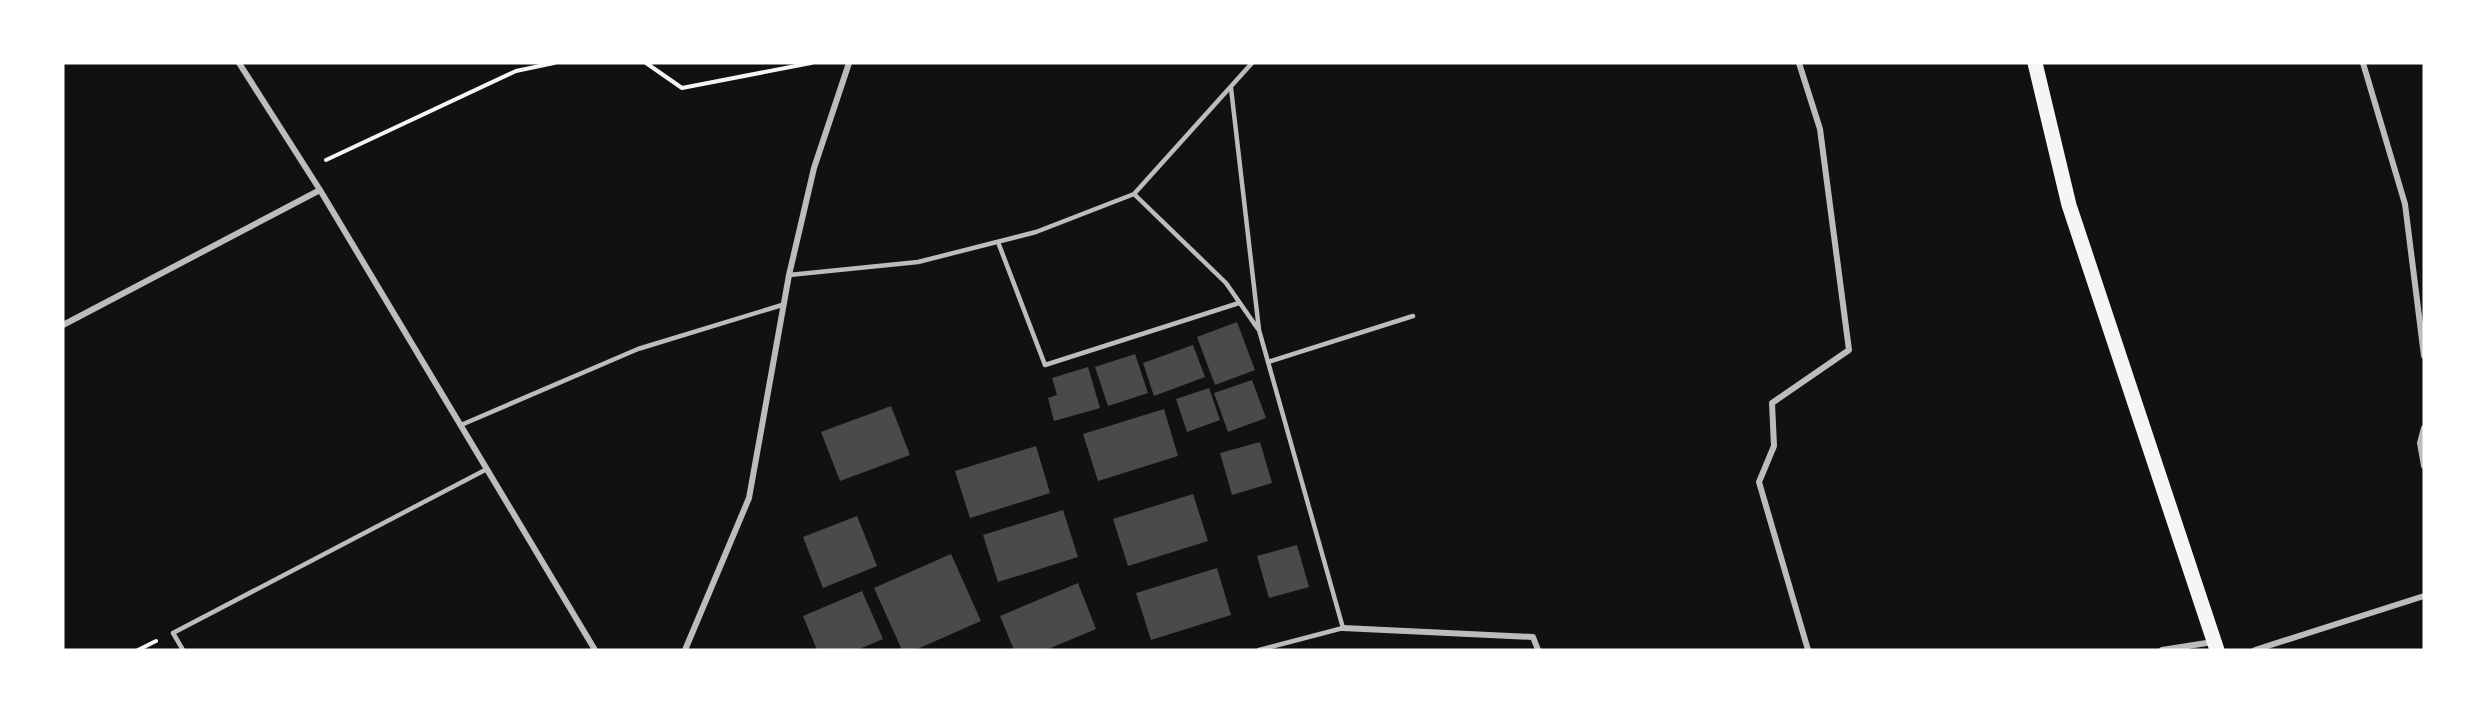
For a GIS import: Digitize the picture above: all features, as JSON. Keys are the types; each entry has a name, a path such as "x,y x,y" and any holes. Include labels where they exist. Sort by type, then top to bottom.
{"main road":[{"path":"2035,63 2069,205 2215,646"}],"street":[{"path":"239,63 320,190 596,650"},
{"path":"685,650 749,498 782,305 814,168 849,63"},
{"path":"1799,63 1820,129 1849,350 1772,403 1774,446 1759,482 1808,650"},
{"path":"2363,63 2405,204 2424,356"},
{"path":"63,325 320,190"},
{"path":"2424,428 2420,443 2424,466"},
{"path":"2255,650 2424,596"},
{"path":"1343,628 1533,637 1538,650"},
{"path":"2162,650 2215,646"}],"lane":[{"path":"789,275 918,262 1036,232 1134,194 1252,63"},
{"path":"1231,88 1259,330 1343,628 1259,650"},
{"path":"1134,194 1226,284 1259,330"},
{"path":"998,242 1045,365 1239,303"},
{"path":"460,425 638,349 782,305"},
{"path":"1268,362 1413,316"},
{"path":"183,650 173,633 487,469"}],"path":[{"path":"306,169 516,71 554,63"},
{"path":"646,63 682,88 811,63"}],"building":[{"path":"1237,322 1255,370 1215,385 1197,337"},
{"path":"1193,345 1205,377 1154,396 1143,363"},
{"path":"1135,354 1148,393 1108,406 1095,367"},
{"path":"1088,367 1100,408 1054,421 1048,398 1057,395 1052,378"},
{"path":"1252,380 1266,418 1228,432 1214,393"},
{"path":"1209,388 1220,420 1187,432 1176,399"},
{"path":"891,406 910,455 840,481 821,432"},
{"path":"1164,409 1178,456 1098,481 1083,434"},
{"path":"1260,442 1272,483 1232,495 1220,453"},
{"path":"1036,446 1050,493 970,518 955,471"},
{"path":"1193,494 1208,541 1128,566 1113,519"},
{"path":"1063,510 1078,557 998,582 983,535"},
{"path":"857,516 877,566 823,588 803,537"},
{"path":"1297,545 1309,587 1269,598 1257,556"},
{"path":"951,554 981,621 915,650 902,650 874,588"},
{"path":"1217,568 1231,615 1151,640 1136,593"},
{"path":"1078,583 1096,629 1046,650 1014,650 1000,616"},
{"path":"862,591 883,639 857,650 817,650 803,616"}]}
